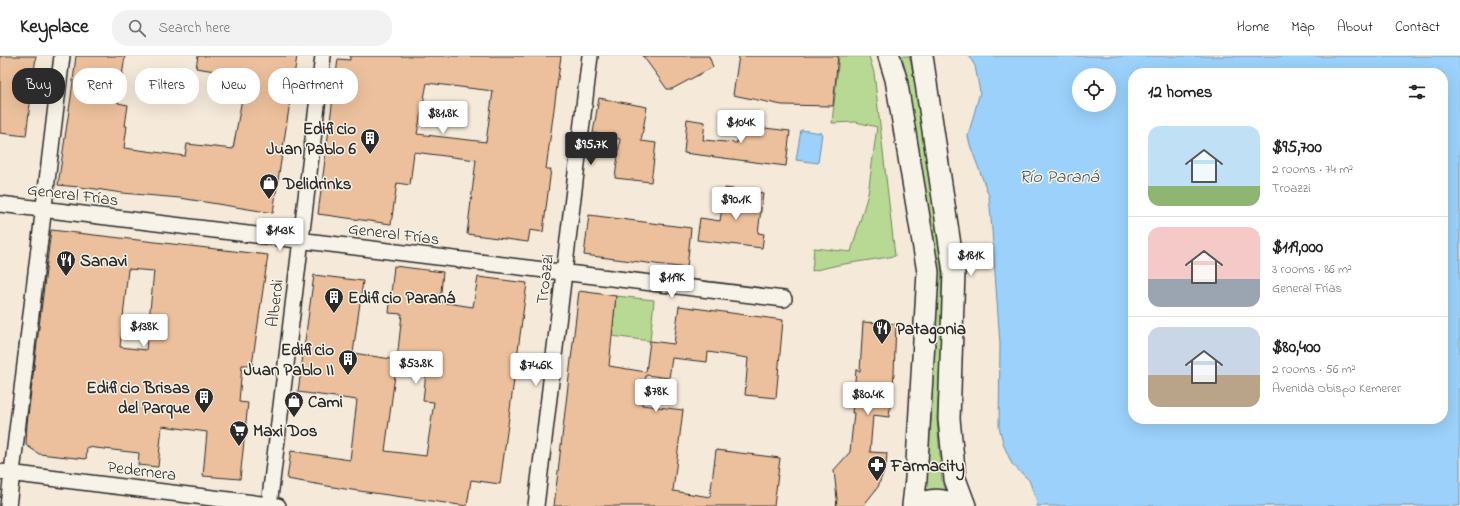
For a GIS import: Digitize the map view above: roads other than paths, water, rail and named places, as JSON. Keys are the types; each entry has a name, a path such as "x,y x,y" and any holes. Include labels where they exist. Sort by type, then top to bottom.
{"main road":[{"path":"889,56 896,79 928,272 917,471 913,506"},
{"path":"922,56 954,272 949,419 956,479 965,506"},
{"path":"918,506 923,502 936,500 949,502 957,506"}],"street":[{"path":"8,506 6,473 44,210 62,56"},
{"name":"Alberdi","path":"272,506 323,56"},
{"name":"Troazzi","path":"536,506 590,56"},
{"name":"General Frías","path":"0,204 784,299"},
{"name":"Pedernera","path":"6,473 272,506"}],"water":[{"name":"Río Paraná","path":"969,56 1460,56 1460,506 1037,506 1029,480 1012,464 1004,446 999,427 1000,344 989,196 968,136 980,92 975,66"},
{"path":"801,130 822,133 818,163 796,160"}],"place":[{"name":"Edificio Juan Pablo 6","path":"370,155"},
{"name":"Delidrinks","path":"269,200"},
{"name":"Sanavi","path":"66,277"},
{"name":"Edificio Paraná","path":"334,314"},
{"name":"Patagonia","path":"882,345"},
{"name":"Edificio Juan Pablo II","path":"348,376"},
{"name":"Edificio Brisas del Parque","path":"204,414"},
{"name":"Cami","path":"294,418"},
{"name":"Maxi Dos","path":"239,447"},
{"name":"Farmacity","path":"877,482"}]}
